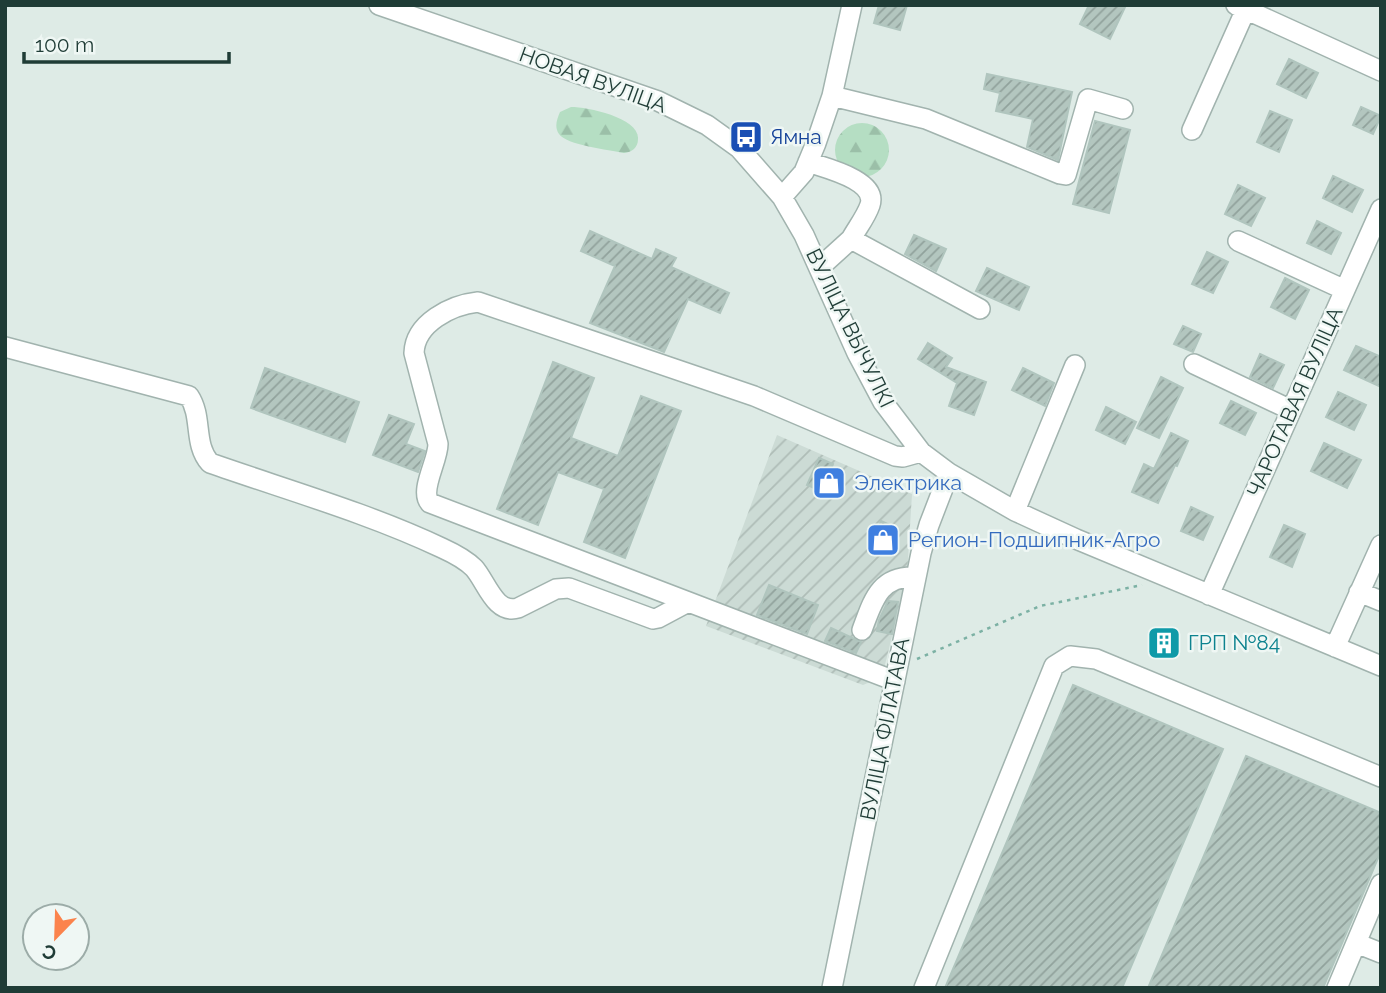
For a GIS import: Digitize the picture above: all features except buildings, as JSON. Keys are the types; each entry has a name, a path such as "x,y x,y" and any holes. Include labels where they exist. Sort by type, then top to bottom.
{"street":[{"name":"НОВАЯ ВУЛІЦА","path":"379,5 658,101 707,125 739,148 782,197"},
{"path":"782,197 804,172 808,162 832,96 852,5"},
{"path":"1192,130 1241,7 1381,71"},
{"path":"832,96 926,119 1066,175 1088,99 1123,109"},
{"path":"808,162 856,180 871,196 870,204 851,239 819,268"},
{"name":"ВУЛІЦА ВЫЧУЛКІ","path":"782,197 883,402 921,452 949,473 1015,511 1381,666"},
{"name":"ЧАРОТАВАЯ ВУЛІЦА","path":"1209,595 1381,209"},
{"path":"851,239 980,309"},
{"path":"1238,241 1345,290"},
{"path":"895,681 430,503 426,499 425,491 438,453 438,444 414,353 418,333 425,325 462,304 478,302 754,396 894,456 903,457 921,452"},
{"path":"5,347 189,396 194,404 200,446 210,463 412,534 455,554 472,566 493,597 505,608 512,610 556,589 569,587 653,619 688,602"},
{"path":"1194,364 1291,410"},
{"path":"1015,511 1075,365"},
{"name":"ВУЛІЦА ФІЛАТАВА","path":"832,988 916,577 929,525 949,473"},
{"path":"1335,647 1381,545"},
{"path":"862,630 879,590 901,576 916,577"},
{"path":"1359,592 1381,601"},
{"path":"924,988 1054,666 1070,656 1096,659 1381,777"},
{"path":"1337,988 1381,884"},
{"path":"1356,943 1381,953"}],"path":[{"path":"917,659 1040,606 1151,583"}],"shaded area":[{"path":"777,435 912,494 907,575 882,677 863,685 706,626"}],"green space":[{"path":"571,107 612,115 631,125 638,139 636,147 624,153 563,138 557,131 557,120 560,112"},
{"path":"862,123 881,131 889,150 881,169 862,177 843,169 835,150 843,131"}],"place":[{"name":"Ямна","path":"746,137"},
{"name":"Электрика","path":"829,483"},
{"name":"Регион-Подшипник-Агро","path":"883,540"},
{"name":"ГРП №84","path":"1164,643"}]}
